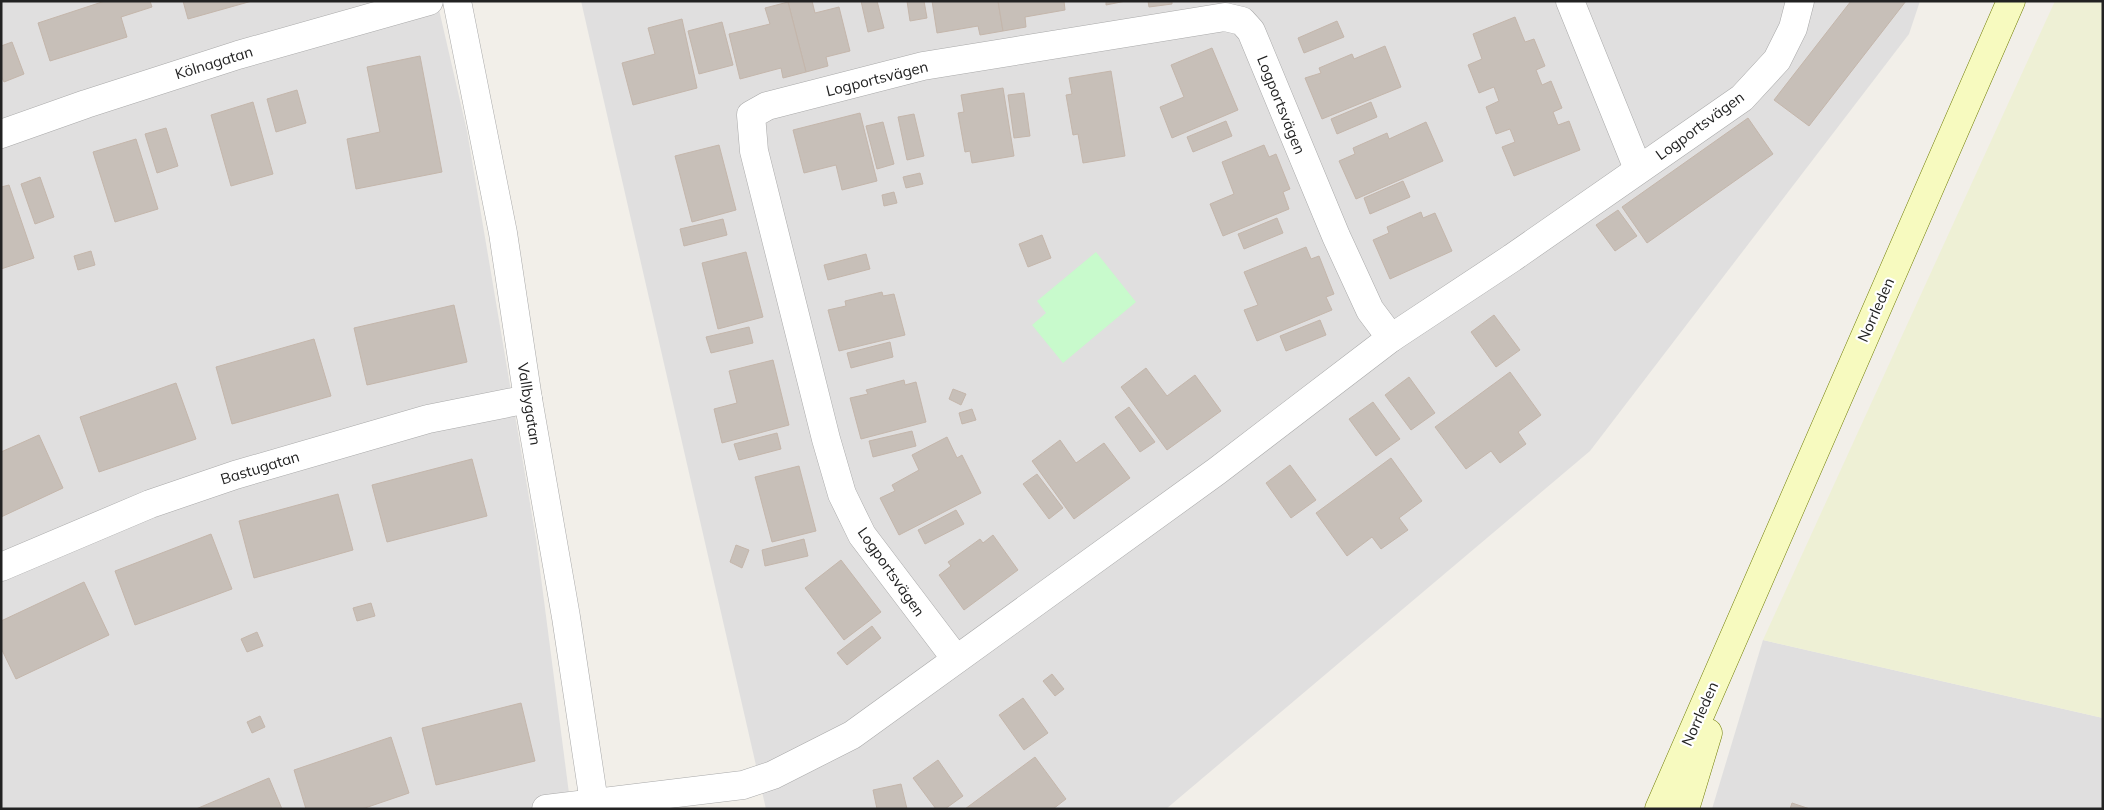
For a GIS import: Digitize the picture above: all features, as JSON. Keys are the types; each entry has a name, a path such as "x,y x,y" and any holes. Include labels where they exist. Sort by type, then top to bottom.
{"main road":[{"name":"Norrleden","path":"1659,809 2011,1"},
{"name":"Norrleden","path":"1686,809 1741,620"}],"street":[{"name":"Kölnagatan","path":"1,134 86,104 238,55 429,1"},
{"name":"Vallbygatan","path":"457,1 503,232 528,398 566,617 594,805"},
{"name":"Logportsvägen","path":"1570,1 1638,169"},
{"name":"Logportsvägen","path":"546,809 594,805 743,785 773,775 852,735 1217,471 1391,338 1742,98 1777,60 1793,28 1800,1"},
{"name":"Logportsvägen","path":"956,659 862,535 842,494 826,439 754,151 751,115 767,106 923,66 1225,17 1242,21 1251,31 1306,167 1362,294 1370,310 1391,338"},
{"name":"Bastugatan","path":"1,567 150,504 235,475 428,419 528,398"}],"shaded area":[{"path":"1,1 437,1 467,131 536,539 571,809 1,809"},
{"path":"581,1 1920,1 1909,34 1590,451 1166,809 766,809"},
{"path":"1763,640 2103,718 2103,809 1712,809"}],"green space":[{"path":"2055,1 2103,1 2103,718 1763,640"},
{"path":"1096,252 1136,302 1063,363 1032,325 1046,313 1037,301"}],"building":[{"path":"105,1 150,1 152,7 121,17 127,37 50,61 38,23"},
{"path":"183,1 252,1 188,19"},
{"path":"812,1 815,13 839,7 850,51 826,57 828,66 806,72 788,2"},
{"path":"861,1 877,1 884,28 868,32"},
{"path":"907,1 924,1 927,18 910,21"},
{"path":"932,1 998,1 1003,31 980,35 978,26 937,33"},
{"path":"998,1 1064,1 1065,10 1025,17 1026,27 1003,31"},
{"path":"1106,1 1126,1 1106,5"},
{"path":"1148,1 1172,1 1172,4 1149,7"},
{"path":"1851,1 1906,1 1809,126 1774,100"},
{"path":"788,2 806,72 783,78 781,68 740,79 729,34 770,24 765,8"},
{"path":"1515,17 1525,42 1534,39 1545,66 1536,70 1542,85 1551,81 1562,108 1553,112 1558,125 1569,121 1580,150 1514,176 1502,147 1515,142 1510,129 1496,134 1486,107 1499,101 1494,87 1479,93 1468,65 1482,59 1473,34"},
{"path":"682,19 697,88 633,105 622,63 655,54 648,28"},
{"path":"1337,21 1344,37 1304,53 1298,38"},
{"path":"722,22 733,65 699,74 688,31"},
{"path":"12,42 24,74 4,82 1,76 1,46"},
{"path":"1385,46 1401,87 1322,119 1305,78 1321,73 1319,68 1352,54 1354,59"},
{"path":"1212,48 1238,110 1172,138 1160,107 1184,97 1171,65"},
{"path":"420,56 442,172 356,189 347,139 380,132 367,67"},
{"path":"1111,71 1125,156 1083,163 1078,134 1073,135 1066,95 1072,94 1069,78"},
{"path":"1003,88 1014,156 972,163 970,151 965,152 958,113 964,112 961,95"},
{"path":"297,90 306,123 276,132 267,99"},
{"path":"1024,93 1030,136 1014,138 1008,95"},
{"path":"253,102 273,174 231,186 211,115"},
{"path":"1371,102 1377,117 1337,134 1331,119"},
{"path":"860,113 877,181 842,190 836,165 804,173 793,130"},
{"path":"914,114 924,156 907,160 898,117"},
{"path":"1748,118 1773,154 1647,243 1622,207"},
{"path":"1226,121 1232,136 1193,152 1187,137"},
{"path":"883,122 894,164 877,169 866,126"},
{"path":"1426,122 1443,161 1356,199 1339,161 1355,154 1353,148 1387,133 1389,139"},
{"path":"166,128 178,166 157,173 145,134"},
{"path":"136,139 158,209 115,222 93,152"},
{"path":"719,145 736,210 692,222 675,156"},
{"path":"1264,145 1269,157 1276,154 1290,189 1283,192 1289,209 1223,236 1210,204 1234,194 1222,162"},
{"path":"920,173 923,184 906,188 903,177"},
{"path":"40,177 54,217 35,224 21,184"},
{"path":"1403,181 1410,197 1370,214 1364,198"},
{"path":"9,185 34,258 1,269 1,187"},
{"path":"894,192 897,203 884,206 882,195"},
{"path":"1618,210 1637,236 1615,251 1596,225"},
{"path":"1421,212 1423,218 1435,213 1452,251 1390,279 1373,240 1389,233 1387,227"},
{"path":"1277,218 1283,233 1244,249 1238,234"},
{"path":"723,219 727,235 684,246 680,229"},
{"path":"1042,235 1051,258 1028,267 1019,244"},
{"path":"1306,247 1311,259 1319,256 1334,294 1326,297 1332,310 1257,341 1244,310 1258,305 1244,272"},
{"path":"91,251 95,265 78,270 74,256"},
{"path":"746,252 763,317 718,329 702,263"},
{"path":"866,254 870,269 828,280 824,265"},
{"path":"882,292 883,296 894,294 905,335 839,351 828,310 846,306 845,301"},
{"path":"454,305 467,362 367,385 354,328"},
{"path":"1494,315 1520,350 1496,367 1471,332"},
{"path":"1320,320 1326,335 1286,351 1280,336"},
{"path":"749,327 753,343 711,353 706,337"},
{"path":"314,339 331,396 232,424 216,367"},
{"path":"890,342 893,357 851,368 847,353"},
{"path":"773,360 789,425 722,443 714,409 737,403 729,371"},
{"path":"1146,368 1167,396 1195,375 1221,411 1167,450 1121,387"},
{"path":"1510,372 1541,415 1518,432 1526,444 1500,463 1491,451 1466,469 1435,427"},
{"path":"1409,377 1435,413 1411,430 1385,395"},
{"path":"904,380 905,385 916,382 926,422 861,439 850,398 868,394 866,390"},
{"path":"176,383 196,439 99,472 80,417"},
{"path":"953,389 966,394 961,405 949,399"},
{"path":"1373,402 1400,439 1376,456 1349,419"},
{"path":"1129,407 1155,442 1140,452 1115,417"},
{"path":"972,409 976,420 962,424 959,413"},
{"path":"912,431 916,446 873,457 869,441"},
{"path":"777,433 781,449 739,460 734,444"},
{"path":"39,435 63,488 1,517 1,452"},
{"path":"947,437 957,458 962,455 981,493 899,535 880,498 895,491 892,485 919,470 912,455"},
{"path":"1060,440 1076,463 1104,443 1130,478 1074,519 1032,461"},
{"path":"1391,458 1422,501 1399,518 1408,530 1381,549 1372,537 1347,556 1316,513"},
{"path":"472,459 487,516 387,542 372,485"},
{"path":"1290,465 1316,500 1291,518 1266,483"},
{"path":"799,466 816,531 772,542 755,477"},
{"path":"1037,474 1063,508 1049,519 1023,484"},
{"path":"338,494 353,550 254,578 239,521"},
{"path":"956,510 964,524 925,544 918,530"},
{"path":"211,534 232,589 135,625 115,571"},
{"path":"993,535 1018,570 964,610 939,575 951,566 948,562 980,539 983,543"},
{"path":"804,539 808,556 765,566 762,550"},
{"path":"736,545 749,550 742,568 730,562"},
{"path":"841,560 881,612 844,640 805,588"},
{"path":"84,582 109,635 16,679 1,648 1,621"},
{"path":"371,603 375,616 357,621 353,608"},
{"path":"872,626 881,638 847,665 837,653"},
{"path":"257,632 263,646 247,652 241,639"},
{"path":"1052,674 1064,689 1055,696 1043,681"},
{"path":"1023,698 1048,733 1024,750 999,715"},
{"path":"521,703 535,761 436,785 422,728"},
{"path":"260,716 265,727 252,733 247,722"},
{"path":"391,737 409,793 362,809 306,809 294,770"},
{"path":"1035,757 1066,799 1053,809 965,809"},
{"path":"938,760 963,796 945,809 936,809 913,778"},
{"path":"269,778 282,809 196,809"},
{"path":"901,784 907,809 877,809 873,790"},
{"path":"1792,803 1810,809 1790,809"}]}
